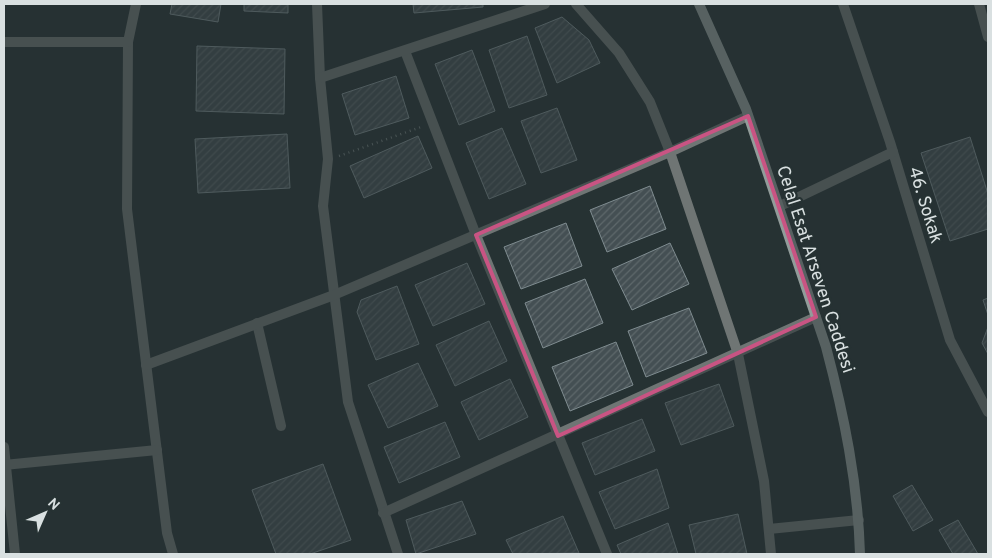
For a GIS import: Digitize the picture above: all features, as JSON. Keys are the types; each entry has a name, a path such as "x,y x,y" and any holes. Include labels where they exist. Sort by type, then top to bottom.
{"main road":[{"name":"Celal Esat Arseven Caddesi","path":"699,4 748,116 780,206 837,387 855,477 860,554"}],"street":[{"path":"136,4 128,42 127,209 167,533 173,554"},
{"path":"317,4 320,78 328,159 324,206 350,413 398,554"},
{"path":"320,78 545,4"},
{"path":"576,4 619,53 650,102 670,152 738,354 764,481 771,554"},
{"name":"46. Sokak","path":"843,4 893,152 950,340 988,412"},
{"path":"979,4 988,37"},
{"path":"4,42 128,42"},
{"path":"405,51 476,234 607,554"},
{"path":"146,365 334,295 670,152 748,116"},
{"path":"780,206 893,152"},
{"path":"383,513 558,436 816,317"},
{"path":"257,323 281,426"},
{"path":"4,447 15,554"},
{"path":"5,464 157,450"},
{"path":"769,529 859,520"}],"path":[{"path":"328,159 433,123"}],"highlighted area":[{"path":"748,116 816,317 558,436 476,235"}],"building":[{"path":"172,4 221,4 218,22 170,14"},
{"path":"244,4 288,4 288,13 244,11"},
{"path":"413,4 483,4 483,7 414,13"},
{"path":"562,17 589,40 600,63 557,83 535,28"},
{"path":"527,36 547,95 509,108 489,50"},
{"path":"197,46 285,49 284,114 196,111"},
{"path":"472,50 495,111 459,125 435,64"},
{"path":"396,76 409,118 355,135 342,94"},
{"path":"557,108 577,160 541,173 521,121"},
{"path":"502,128 526,184 489,199 466,143"},
{"path":"287,134 290,188 198,193 195,139"},
{"path":"418,136 432,168 364,198 350,166"},
{"path":"970,137 988,194 988,229 950,241 921,153"},
{"path":"650,186 666,229 607,252 590,210"},
{"path":"566,223 582,266 521,289 504,247"},
{"path":"670,243 689,284 632,310 612,269"},
{"path":"467,263 485,304 433,326 415,285"},
{"path":"585,279 603,323 543,348 525,303"},
{"path":"397,286 419,344 376,360 357,312 361,300"},
{"path":"988,298 988,315 983,300"},
{"path":"689,308 707,353 646,377 628,331"},
{"path":"489,321 507,361 455,386 436,345"},
{"path":"988,327 988,354 982,343"},
{"path":"616,342 633,385 570,411 552,367"},
{"path":"418,363 438,406 388,428 368,385"},
{"path":"510,379 528,417 479,440 461,402"},
{"path":"719,384 734,426 681,445 665,403"},
{"path":"642,419 655,451 595,475 582,443"},
{"path":"445,422 460,457 399,483 384,447"},
{"path":"323,464 351,540 310,554 276,554 252,490"},
{"path":"657,469 669,508 615,529 599,492"},
{"path":"912,485 933,520 913,531 893,496"},
{"path":"462,501 476,534 416,554 406,520"},
{"path":"738,514 747,554 696,554 689,525"},
{"path":"563,516 579,553 513,554 506,540"},
{"path":"958,520 978,554 953,554 939,530"},
{"path":"668,523 678,554 621,554 617,545"}]}
